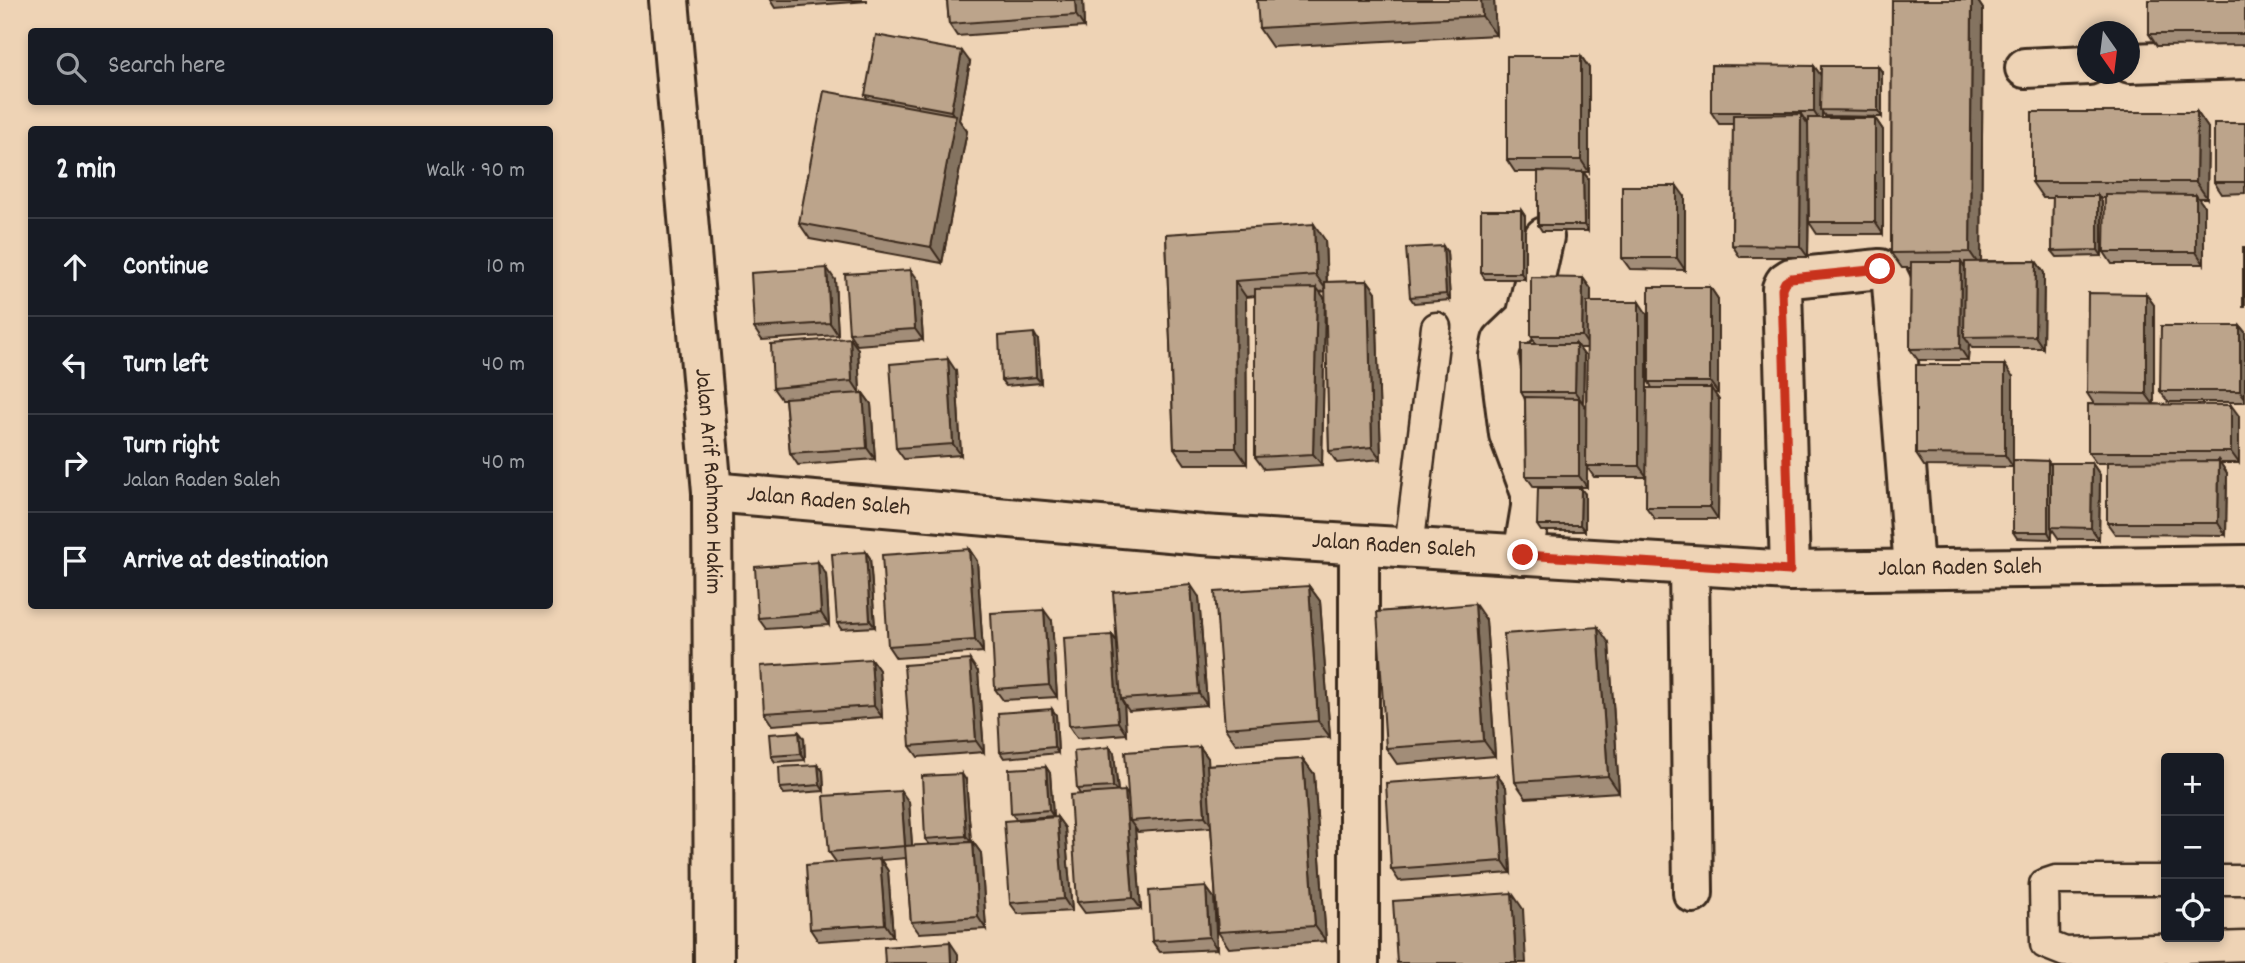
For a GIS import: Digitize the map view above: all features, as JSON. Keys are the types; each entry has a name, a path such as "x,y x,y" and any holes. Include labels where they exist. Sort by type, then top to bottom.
{"street":[{"name":"Jalan Arif Rahman Hakim","path":"669,0 712,492 714,963"},
{"path":"2140,63 2245,59"},
{"path":"2025,68 2077,66"},
{"path":"1523,555 1531,493 1509,434 1499,356 1502,341 1525,318 1544,237"},
{"path":"1790,571 1782,288 1791,278 1880,269 1886,272 1892,284 1913,569"},
{"name":"Jalan Raden Saleh","path":"712,492 1189,534 1790,571 2245,565"},
{"path":"1359,546 1359,963"},
{"path":"1689,565 1693,893"}],"lane":[{"path":"1409,548 1436,327"},
{"path":"2161,880 2056,880 2044,884 2045,944 2065,952 2245,946"},
{"path":"2224,880 2245,880"}],"building":[{"path":"947,0 1075,0 1076,15 949,24"},
{"path":"1257,0 1481,0 1482,16 1259,28"},
{"path":"1892,0 1972,0 1970,252 1891,253"},
{"path":"2149,0 2245,0 2245,34 2149,34"},
{"path":"876,35 962,51 951,111 865,95"},
{"path":"1507,56 1581,56 1581,160 1507,160"},
{"path":"1711,65 1814,66 1814,112 1711,112"},
{"path":"1821,66 1878,66 1878,111 1820,110"},
{"path":"824,91 956,115 931,247 799,223"},
{"path":"2032,112 2197,112 2196,182 2032,182"},
{"path":"1801,114 1800,246 1732,245 1733,115"},
{"path":"1808,118 1875,118 1875,222 1809,222"},
{"path":"2214,123 2245,123 2245,182 2214,182"},
{"path":"1538,171 1583,172 1584,225 1538,225"},
{"path":"1622,186 1677,186 1677,258 1622,258"},
{"path":"2105,194 2196,195 2196,252 2104,252"},
{"path":"2053,196 2098,196 2098,250 2052,251"},
{"path":"1481,210 1521,210 1521,273 1481,273"},
{"path":"1314,224 1316,275 1235,281 1236,448 1174,448 1166,234"},
{"path":"1443,246 1446,294 1410,297 1406,248"},
{"path":"2245,247 2245,307 2243,307"},
{"path":"2036,261 2035,336 1964,337 1965,262"},
{"path":"1911,262 1961,262 1960,348 1910,349"},
{"path":"827,268 830,323 754,328 751,273"},
{"path":"911,270 915,329 849,333 845,274"},
{"path":"1531,277 1583,278 1582,336 1531,336"},
{"path":"1368,281 1372,447 1329,451 1325,282"},
{"path":"1649,287 1710,287 1710,382 1649,382"},
{"path":"1317,288 1313,454 1255,457 1255,289"},
{"path":"2088,293 2146,294 2146,394 2087,393"},
{"path":"1587,302 1639,302 1639,466 1586,466"},
{"path":"2161,326 2240,326 2240,391 2160,391"},
{"path":"1034,333 1036,377 1001,380 999,336"},
{"path":"850,338 852,381 773,388 771,344"},
{"path":"1521,344 1576,344 1575,392 1521,392"},
{"path":"948,359 953,444 896,448 890,364"},
{"path":"1916,365 2005,365 2005,455 1916,454"},
{"path":"1647,388 1711,388 1710,507 1646,507"},
{"path":"863,393 867,448 790,453 785,398"},
{"path":"1525,397 1579,398 1579,476 1526,476"},
{"path":"2088,404 2231,405 2231,452 2088,452"},
{"path":"2013,460 2048,461 2048,532 2013,532"},
{"path":"2219,461 2218,523 2107,523 2107,462"},
{"path":"2051,463 2092,463 2091,528 2051,527"},
{"path":"1538,488 1581,488 1580,525 1537,525"},
{"path":"969,549 975,640 888,646 882,555"},
{"path":"866,552 870,621 837,623 832,554"},
{"path":"818,562 821,613 758,618 755,567"},
{"path":"1191,585 1199,694 1121,699 1113,592"},
{"path":"1309,586 1318,721 1225,728 1215,592"},
{"path":"1475,604 1484,741 1386,748 1377,612"},
{"path":"1044,610 1049,685 995,689 991,613"},
{"path":"1598,627 1608,776 1515,782 1504,634"},
{"path":"1112,635 1118,722 1069,726 1064,638"},
{"path":"871,659 874,706 764,713 761,666"},
{"path":"970,660 976,741 910,746 904,665"},
{"path":"1052,709 1054,747 1000,752 998,713"},
{"path":"799,732 801,754 771,756 769,734"},
{"path":"1110,747 1113,787 1077,789 1074,751"},
{"path":"1200,747 1205,816 1130,821 1125,752"},
{"path":"1303,759 1315,926 1218,932 1207,765"},
{"path":"818,765 820,785 780,788 779,767"},
{"path":"1046,767 1049,810 1011,813 1009,769"},
{"path":"962,774 966,836 925,839 922,776"},
{"path":"1497,775 1503,861 1391,869 1386,783"},
{"path":"901,791 905,846 829,852 824,796"},
{"path":"1125,791 1133,898 1077,902 1070,795"},
{"path":"1057,817 1064,899 1010,903 1004,821"},
{"path":"973,842 978,917 911,922 905,846"},
{"path":"880,859 885,924 810,929 806,865"},
{"path":"1206,887 1209,937 1152,941 1149,891"},
{"path":"1512,893 1516,963 1397,963 1393,901"},
{"path":"950,942 951,963 885,963 884,947"}],"route":[{"path":"1523,555 1790,571 1782,288 1791,278 1880,269"}]}
